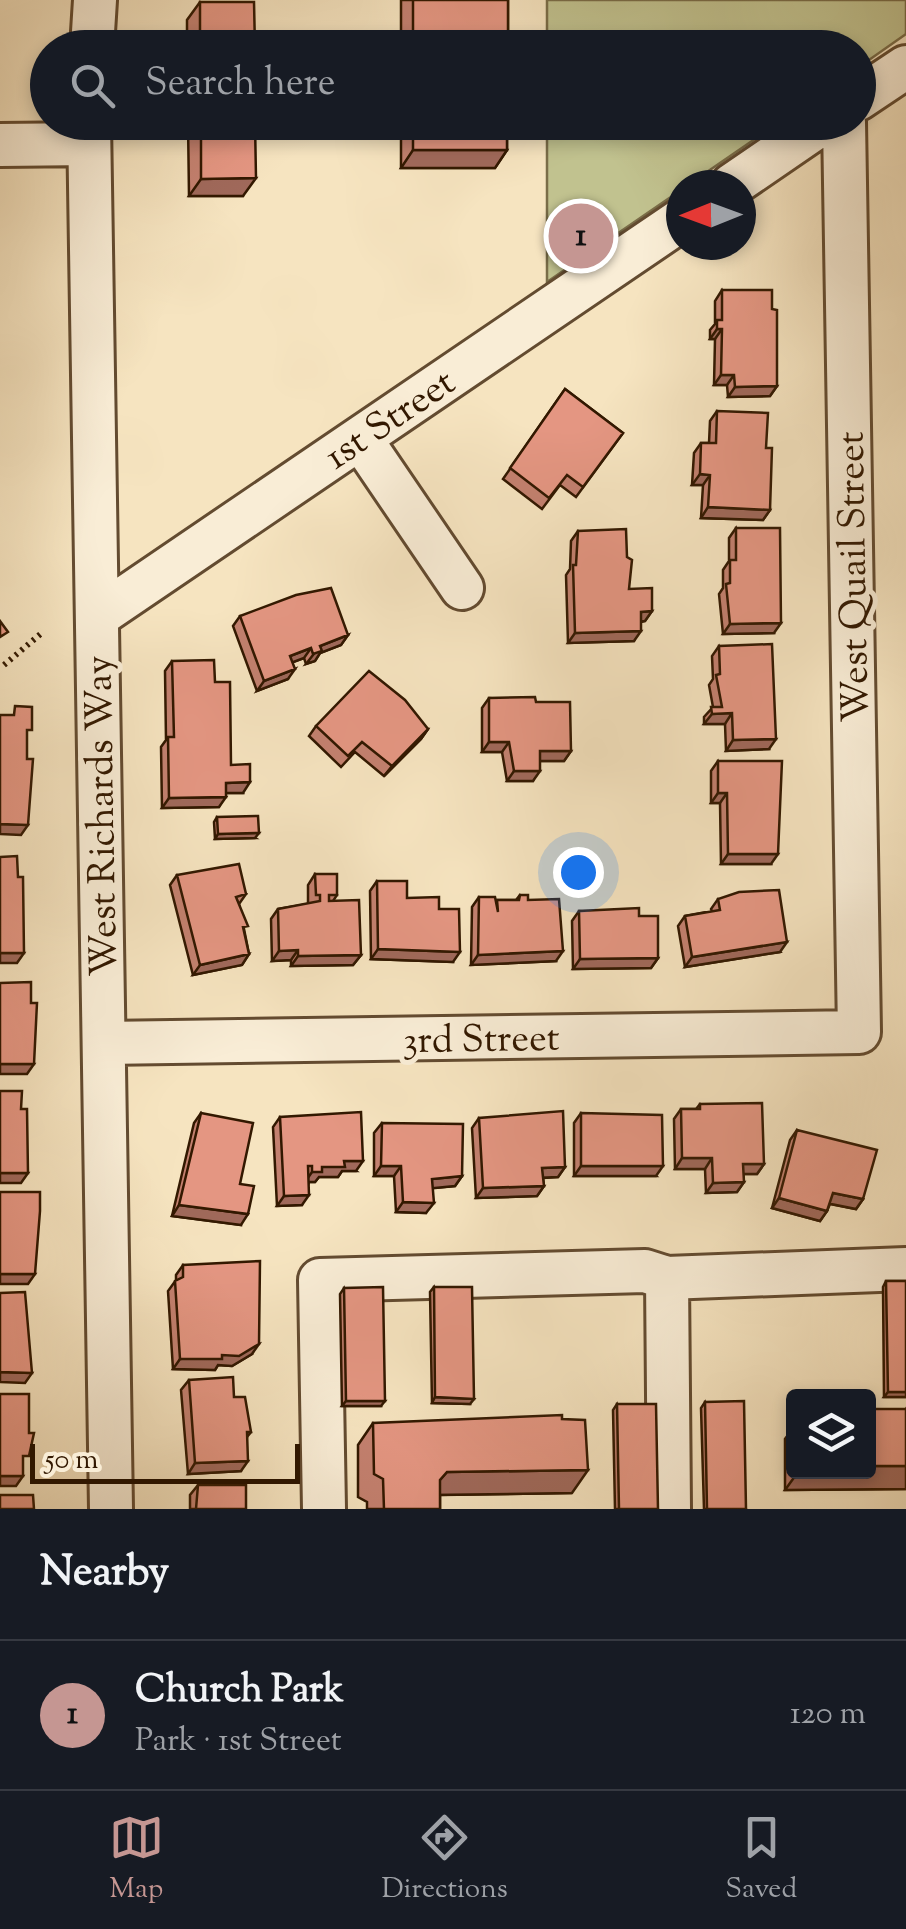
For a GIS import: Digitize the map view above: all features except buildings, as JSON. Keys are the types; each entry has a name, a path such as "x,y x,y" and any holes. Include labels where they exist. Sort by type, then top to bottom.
{"street":[{"path":"93,30 95,0"},
{"path":"876,88 906,68"},
{"path":"0,145 37,140"},
{"name":"West Richards Way","path":"89,140 111,1509"},
{"path":"754,170 798,140"},
{"name":"West Quail Street","path":"844,140 859,1032"},
{"name":"1st Street","path":"98,616 666,230"},
{"path":"360,438 462,588"},
{"name":"3rd Street","path":"104,1044 859,1032"},
{"path":"324,1509 320,1280 645,1271 667,1278 906,1268"},
{"path":"667,1278 669,1509"}],"path":[{"path":"4,665 44,631"}],"green space":[{"path":"547,0 906,0 906,34 876,55 876,30 547,30"},
{"path":"547,140 753,140 710,170 666,170 666,200 547,282"}],"place":[{"name":"Church Park","path":"581,236"}]}
